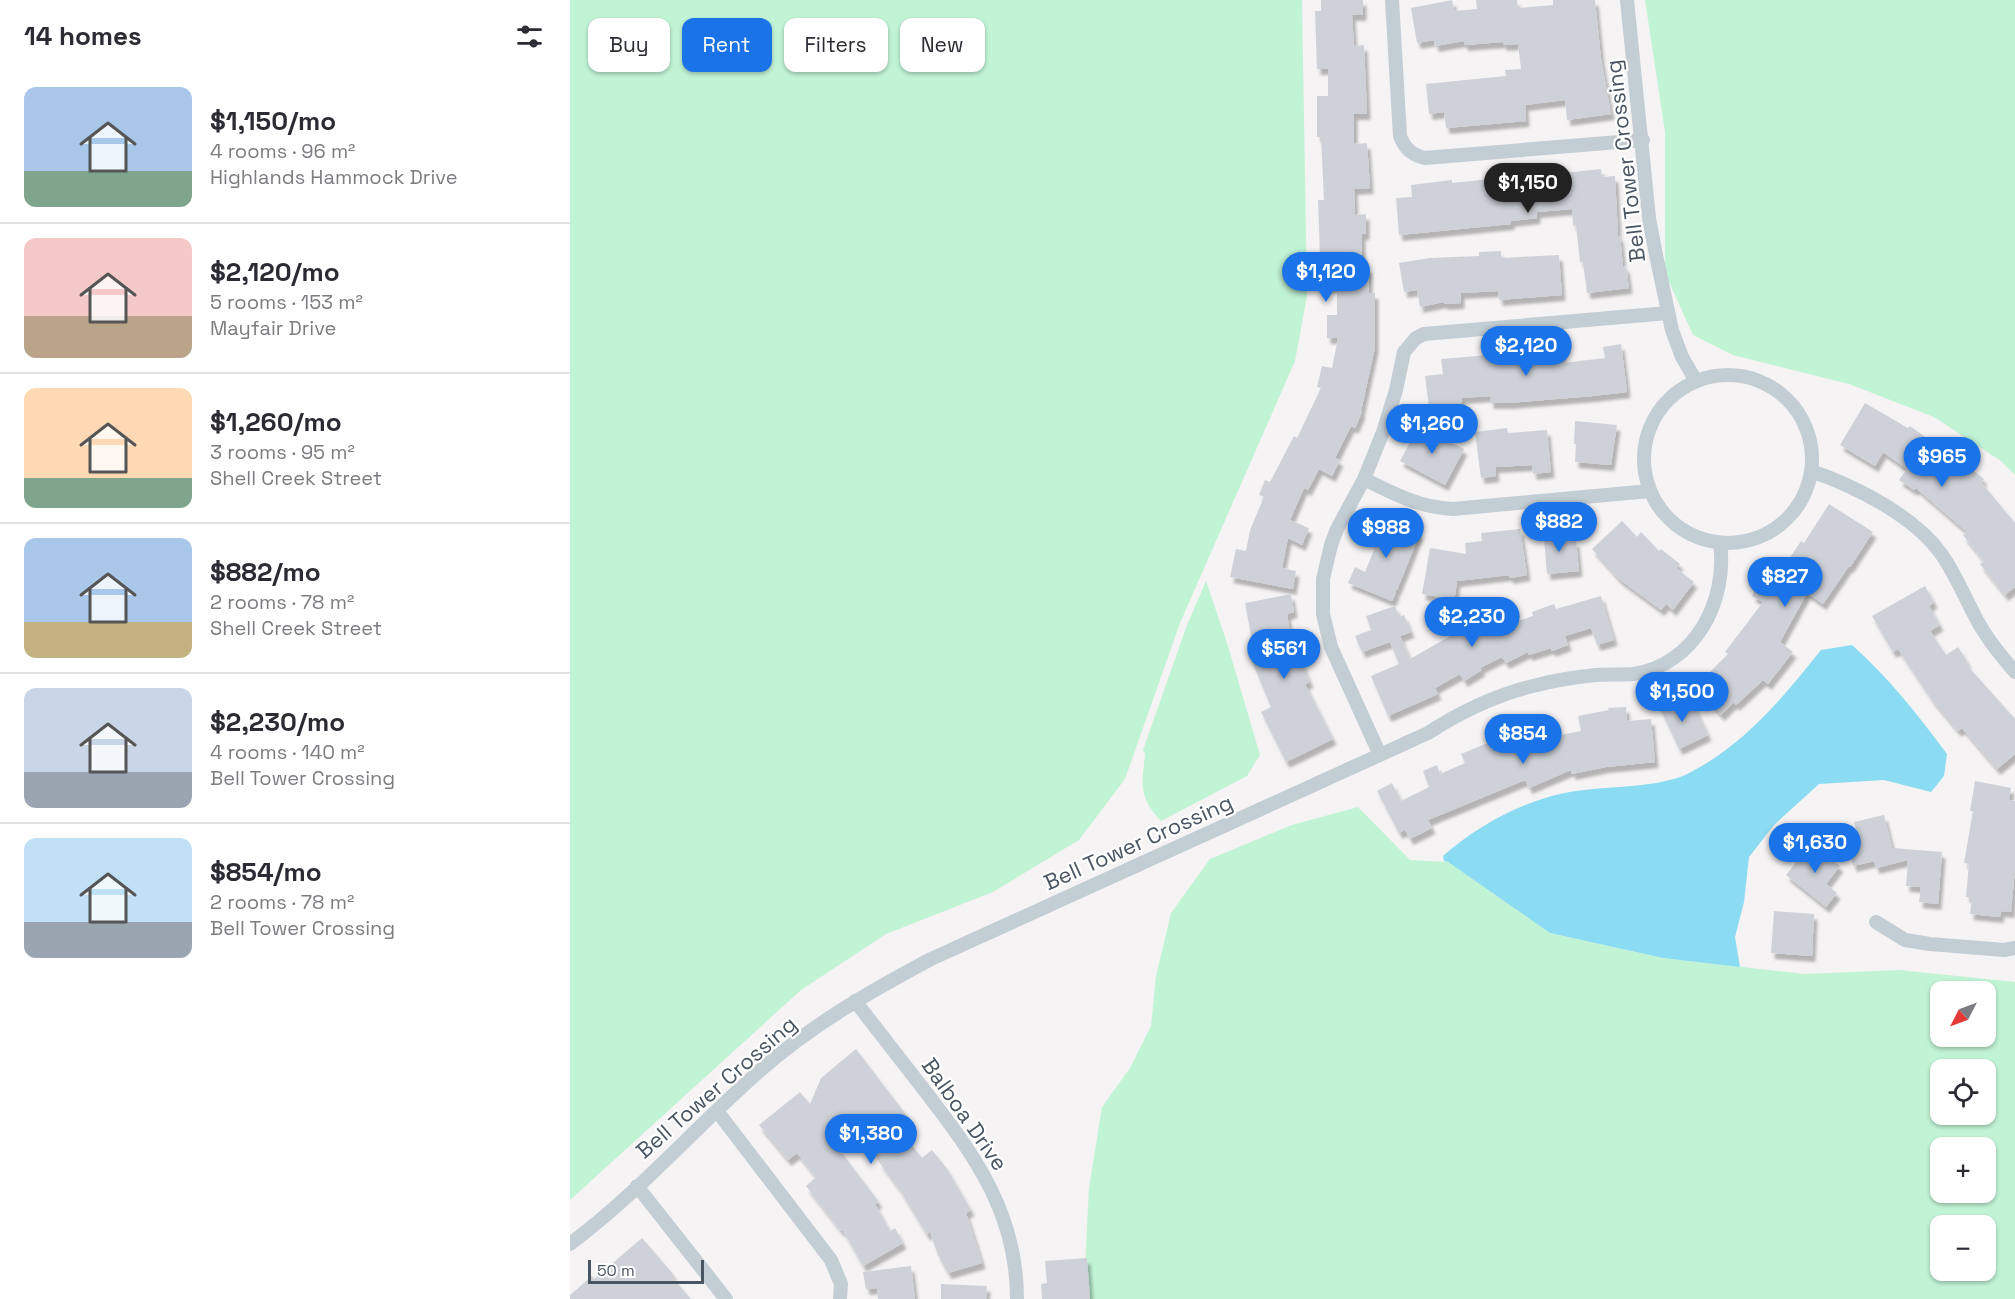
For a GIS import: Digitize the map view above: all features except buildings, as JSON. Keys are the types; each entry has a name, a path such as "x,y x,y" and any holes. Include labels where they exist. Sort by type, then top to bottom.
{"street":[{"path":"1392,0 1400,136 1403,144 1417,156 1425,158 1643,140"},
{"name":"Bell Tower Crossing","path":"1627,0 1643,140 1649,218 1668,313 1682,357 1696,381"},
{"path":"1380,755 1337,664 1326,631 1323,614 1323,579 1330,545 1364,479 1383,432 1396,390 1404,352 1416,338 1424,334 1668,313"},
{"path":"1718,375 1745,376 1770,386 1790,402 1805,424 1812,449 1811,471 1802,500 1786,520 1762,535 1742,542 1720,543 1694,536 1682,529 1661,510 1650,491 1645,472 1644,458 1648,432 1653,419 1680,389 1696,381 1718,375"},
{"path":"1811,471 1844,483 1885,506 1931,541 1949,565 1978,623 2015,672"},
{"path":"1364,479 1431,508 1453,509 1650,491"},
{"name":"Bell Tower Crossing","path":"570,1244 637,1186 757,1073 793,1044 855,1001 931,959 1428,733 1480,704 1517,690 1556,681 1595,675 1633,674 1668,661 1690,644 1712,611 1722,573 1720,543"},
{"path":"1876,922 1905,940 1921,943 2004,950 2015,948"},
{"name":"Balboa Drive","path":"855,1001 941,1112 986,1177 1008,1230 1015,1268 1017,1299"},
{"path":"717,1111 831,1260 841,1284 840,1299"},
{"path":"637,1186 726,1299"}],"green space":[{"path":"570,0 1302,0 1307,296 1295,361 1180,623 1125,779 1079,840 993,892 886,934 801,990 570,1200"},
{"path":"1645,0 2015,0 2015,475 2001,461 1934,417 1849,384 1733,355 1693,335 1665,273 1665,132"},
{"path":"1206,581 1260,755 1247,776 1161,821 1148,804 1143,790 1145,754 1143,750 1187,625"},
{"path":"1358,807 1410,860 1448,862 1550,933 1663,958 1805,974 1899,970 2015,982 2015,1299 1087,1299 1084,1288 1089,1188 1102,1107 1130,1068 1151,1026 1156,976 1171,913 1210,859 1292,825"}],"water":[{"path":"1852,645 1902,697 1947,754 1944,776 1931,792 1884,780 1819,784 1774,825 1749,857 1744,902 1735,937 1740,967 1663,958 1550,933 1444,861 1443,856 1472,833 1522,806 1558,794 1655,783 1688,774 1718,756 1750,729 1780,699 1821,650"}]}
